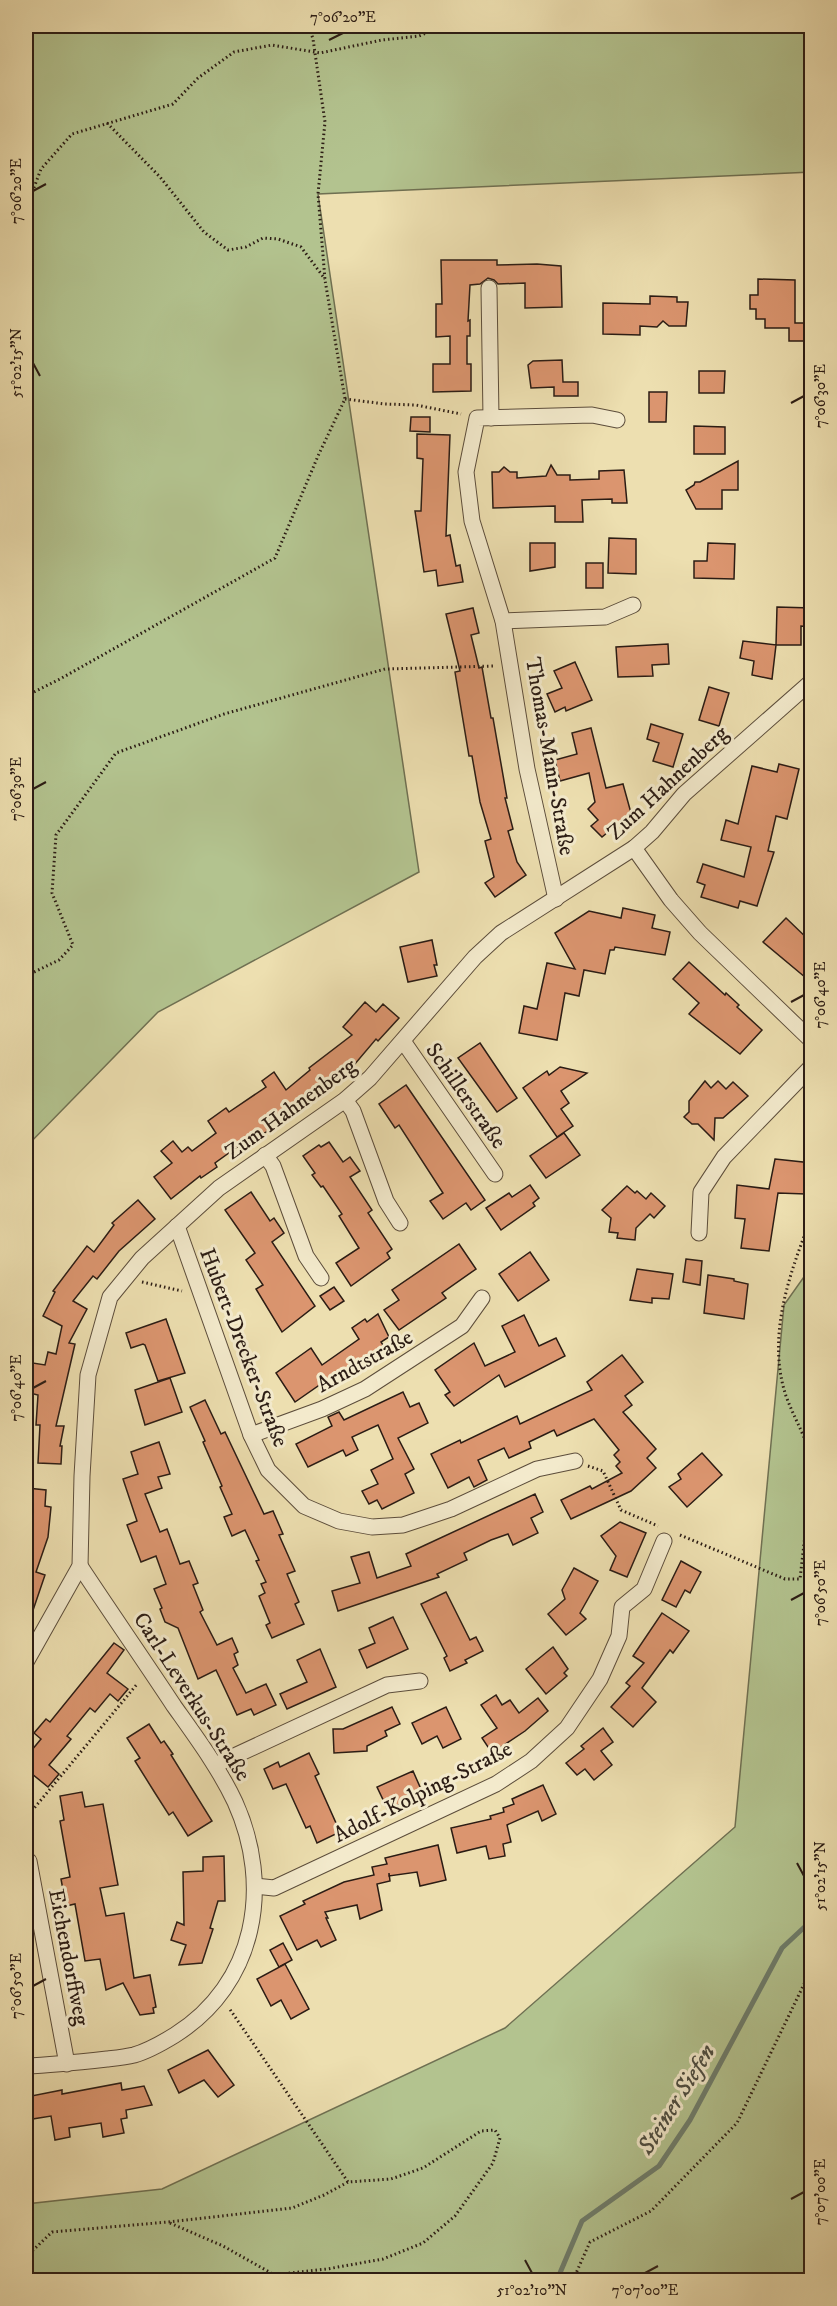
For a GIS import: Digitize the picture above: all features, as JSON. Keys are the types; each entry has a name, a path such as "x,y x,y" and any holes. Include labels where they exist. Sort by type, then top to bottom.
{"street":[{"name":"Thomas-Mann-Straße","path":"489,288 484,418 466,472 468,491 472,521 503,621 527,769 556,899"},
{"path":"484,418 592,415 617,420"},
{"path":"503,621 605,617 633,604"},
{"name":"Zum Hahnenberg","path":"26,1662 80,1566 82,1467 88,1375 110,1297 125,1278 142,1258 219,1188 345,1100 370,1078 475,957 501,933 634,848 652,832 684,794 812,681"},
{"path":"634,848 671,900 700,933 812,1041"},
{"name":"Schillerstraße","path":"403,1041 495,1174"},
{"path":"699,1233 701,1192 724,1157 812,1066"},
{"path":"345,1100 353,1111 386,1201 400,1224"},
{"path":"265,1155 273,1167 306,1256 321,1278"},
{"name":"Hubert-Drecker-Straße","path":"177,1226 250,1435 268,1470 304,1506 339,1521 372,1527 403,1525 428,1518 537,1469 575,1461"},
{"name":"Arndtstraße","path":"250,1435 322,1410 365,1389 462,1326 482,1299"},
{"name":"Adolf-Kolping-Straße","path":"255,1886 274,1888 496,1784 531,1761 567,1728 600,1679 619,1636 622,1607 644,1590 667,1534"},
{"name":"Carl-Leverkus-Straße","path":"26,2066 67,2064 134,2055 161,2043 193,2023 226,1988 244,1954 253,1917 255,1886 250,1843 235,1802 215,1765 80,1566"},
{"path":"215,1765 387,1686 420,1681"},
{"name":"Eichendorffweg","path":"26,1859 29,1861 67,2064"}],"path":[{"path":"26,696 275,558 345,399 325,280 318,194 325,122 309,26"},
{"path":"26,209 41,169 72,134 173,104 198,78 234,52 272,45 320,53 382,40 419,36 444,26"},
{"path":"107,123 160,177 204,232 228,249 246,247 263,238 278,239 301,247 325,280"},
{"path":"345,399 416,405 484,418"},
{"path":"26,976 59,960 73,945 52,893 56,835 116,753 224,714 384,669 511,665"},
{"path":"812,1216 790,1279 780,1319 778,1362 786,1396 808,1443 812,1460"},
{"path":"125,1278 200,1295"},
{"path":"575,1461 603,1471 621,1510 667,1534 785,1579 800,1580 812,1474"},
{"path":"26,1818 150,1670"},
{"path":"573,2280 590,2242 651,2211 737,2123 806,1980 812,1974"},
{"path":"220,1995 348,2182"},
{"path":"26,2257 52,2232 292,2208 333,2191 348,2182 391,2180 423,2168 481,2131 495,2130 500,2138 493,2163 454,2216 423,2242 383,2259 327,2270 226,2280"},
{"path":"168,2222 223,2246 273,2274"}],"green space":[{"path":"26,26 811,26 812,172 318,194 419,872 158,1012 26,1147"},
{"path":"811,1267 811,2280 26,2280 26,2204 162,2189 505,2028 735,1827 784,1305"}],"building":[{"path":"441,260 497,260 497,265 561,266 562,307 525,308 525,283 498,284 488,278 480,284 470,285 468,321 470,320 470,336 467,336 467,364 471,364 471,391 433,392 433,364 450,364 450,336 436,337 436,304 442,304"},
{"path":"758,279 795,280 795,323 812,323 812,341 789,341 789,328 765,328 765,319 756,319 756,309 750,309 750,295 758,295"},
{"path":"650,296 677,297 677,302 688,302 686,326 669,326 663,321 657,327 640,326 640,335 603,334 603,303 650,304"},
{"path":"562,360 563,382 578,382 578,396 554,396 554,387 531,388 528,365 533,361"},
{"path":"699,371 725,371 724,393 699,393"},
{"path":"649,392 667,392 666,422 649,422"},
{"path":"411,417 430,417 430,432 410,431"},
{"path":"694,426 725,427 725,454 694,454"},
{"path":"417,434 450,435 446,536 450,535 456,566 460,565 463,582 438,586 436,570 424,572 415,511 421,511 423,459 417,458"},
{"path":"738,461 738,490 722,490 722,509 696,509 686,490 695,482 700,482"},
{"path":"551,465 557,475 570,475 570,480 599,479 599,471 624,470 627,503 612,503 612,499 582,500 583,522 555,522 555,506 493,508 492,472 499,472 504,467 510,472 517,472 517,478 546,476"},
{"path":"609,538 636,539 636,574 608,573"},
{"path":"530,543 555,543 555,567 530,571"},
{"path":"708,543 735,544 734,579 694,578 694,561 707,561"},
{"path":"586,563 603,563 603,588 586,588"},
{"path":"777,607 812,608 812,627 801,626 801,645 776,645"},
{"path":"473,608 479,633 471,635 479,668 482,667 491,718 493,718 507,798 505,798 513,829 508,831 517,862 526,875 495,897 485,883 494,877 485,841 491,839 480,802 472,756 469,756 455,672 460,671 446,614"},
{"path":"743,641 776,645 772,679 752,675 754,661 740,658"},
{"path":"668,644 669,664 652,665 653,676 618,677 616,647"},
{"path":"575,662 592,700 566,711 565,707 555,712 547,694 562,688 554,671"},
{"path":"709,687 729,693 719,726 699,720"},
{"path":"651,724 683,734 673,767 653,761 659,743 647,739"},
{"path":"591,728 606,788 623,784 631,813 602,837 591,826 598,820 588,809 595,802 589,773 560,781 555,760 577,754 572,733"},
{"path":"779,764 799,769 787,819 776,816 768,851 774,852 757,906 740,901 738,908 701,897 705,885 697,882 703,864 744,877 751,847 721,840 726,820 738,824 752,766 777,772"},
{"path":"623,908 655,915 652,928 670,932 665,955 615,947 614,950 610,950 605,974 584,970 579,996 565,993 557,1040 519,1033 524,1006 537,1009 547,963 575,969 555,933 589,911 621,918"},
{"path":"786,918 812,943 812,983 763,942"},
{"path":"432,940 437,976 408,982 400,947"},
{"path":"689,962 739,1005 737,1007 762,1030 740,1054 689,1014 699,1003 673,979"},
{"path":"365,1002 376,1012 383,1004 399,1018 378,1041 376,1039 349,1071 266,1126 269,1130 250,1143 247,1140 215,1163 217,1167 201,1178 200,1176 171,1199 154,1177 172,1163 161,1151 173,1141 182,1152 188,1147 192,1151 216,1133 208,1121 226,1108 229,1112 266,1087 262,1081 274,1072 286,1090 310,1070 309,1068 352,1035 343,1027"},
{"path":"480,1043 517,1098 497,1112 458,1058"},
{"path":"560,1067 587,1073 561,1091 569,1103 561,1109 573,1126 557,1137 523,1088 547,1071 549,1075"},
{"path":"705,1081 711,1088 718,1081 726,1089 733,1082 748,1096 723,1118 715,1118 714,1140 698,1124 692,1124 684,1117 689,1112 689,1101"},
{"path":"406,1085 485,1200 471,1210 466,1203 443,1219 430,1201 443,1193 399,1125 395,1128 379,1104"},
{"path":"564,1133 580,1155 546,1178 530,1156"},
{"path":"329,1142 343,1162 350,1157 360,1171 350,1177 372,1210 368,1213 392,1249 387,1253 390,1258 351,1286 336,1263 359,1248 339,1216 342,1214 323,1186 321,1187 312,1175 315,1173 303,1156 319,1145 321,1147"},
{"path":"775,1159 812,1163 812,1183 808,1182 806,1194 778,1193 769,1251 741,1248 745,1219 735,1218 737,1185 769,1189"},
{"path":"530,1185 539,1198 533,1203 535,1206 501,1230 486,1208 509,1193 512,1197"},
{"path":"627,1186 646,1199 651,1193 665,1206 654,1218 650,1214 636,1228 635,1240 617,1238 618,1233 609,1232 611,1218 602,1210"},
{"path":"251,1192 270,1221 274,1218 284,1233 272,1242 315,1306 282,1332 256,1289 263,1285 246,1260 255,1253 225,1210"},
{"path":"138,1200 155,1219 119,1251 97,1279 93,1276 73,1301 87,1309 69,1343 75,1344 56,1426 64,1426 60,1446 62,1446 61,1464 38,1463 40,1425 36,1425 38,1395 26,1392 33,1363 45,1365 48,1352 56,1354 62,1326 43,1316 55,1292 53,1291 87,1246 94,1252 114,1225 112,1223"},
{"path":"459,1244 476,1269 442,1293 446,1298 399,1330 384,1310 399,1300 392,1290"},
{"path":"530,1252 549,1280 518,1301 499,1274"},
{"path":"686,1259 702,1261 700,1285 683,1282"},
{"path":"637,1269 673,1274 669,1299 652,1298 652,1303 630,1300"},
{"path":"708,1275 734,1279 734,1281 748,1284 744,1319 704,1313"},
{"path":"334,1287 344,1301 330,1310 320,1296"},
{"path":"378,1314 389,1337 381,1342 385,1348 353,1370 352,1368 324,1387 321,1384 295,1402 276,1373 311,1348 322,1365 359,1339 352,1328 365,1319 367,1322"},
{"path":"524,1315 539,1346 556,1338 565,1356 505,1387 499,1375 454,1406 445,1395 450,1392 435,1370 474,1343 485,1366 515,1352 502,1326"},
{"path":"166,1319 185,1373 158,1381 145,1345 131,1348 126,1333"},
{"path":"622,1355 643,1382 625,1396 632,1405 623,1412 656,1449 647,1458 656,1468 631,1491 571,1519 561,1500 590,1486 592,1489 622,1473 616,1466 620,1462 614,1455 619,1450 594,1419 557,1436 554,1430 529,1442 531,1448 509,1458 504,1448 478,1460 487,1480 474,1487 469,1477 448,1488 431,1454 460,1440 461,1443 517,1416 520,1424 592,1390 587,1382"},
{"path":"170,1378 182,1412 145,1425 135,1390"},
{"path":"403,1392 410,1407 419,1403 428,1423 398,1438 414,1469 405,1474 414,1493 382,1509 377,1500 369,1504 362,1491 378,1484 371,1470 393,1459 378,1425 352,1437 358,1450 346,1456 343,1450 308,1467 296,1444 332,1426 328,1417 339,1412 344,1420"},
{"path":"205,1400 221,1434 225,1432 264,1514 273,1511 283,1534 279,1535 295,1571 287,1574 299,1602 295,1604 304,1624 272,1638 266,1625 270,1623 259,1596 265,1593 261,1584 266,1582 256,1561 259,1560 245,1530 232,1536 224,1517 232,1514 190,1407"},
{"path":"159,1442 170,1474 158,1477 162,1488 145,1494 160,1532 167,1529 180,1564 189,1561 198,1583 193,1585 203,1610 200,1612 217,1645 232,1638 238,1652 234,1654 238,1665 233,1668 246,1693 266,1684 276,1705 254,1715 251,1709 237,1715 216,1670 198,1679 178,1628 165,1622 160,1609 162,1608 154,1589 166,1584 156,1556 141,1562 127,1525 137,1521 123,1479 138,1474 131,1452"},
{"path":"702,1453 722,1475 687,1507 669,1487 681,1479 678,1474"},
{"path":"27,1488 46,1490 45,1506 51,1507 48,1537 36,1572 45,1575 28,1625 26,1625"},
{"path":"535,1494 543,1512 531,1518 538,1533 513,1545 508,1534 491,1540 464,1553 467,1560 437,1574 439,1577 338,1611 332,1591 360,1583 351,1557 369,1552 377,1578 411,1566 406,1554"},
{"path":"620,1522 646,1533 627,1577 610,1570 616,1556 601,1536"},
{"path":"681,1561 701,1572 690,1593 685,1590 676,1607 662,1600"},
{"path":"574,1568 598,1581 580,1613 586,1619 566,1635 548,1614 565,1599 562,1590"},
{"path":"446,1592 470,1640 476,1637 483,1651 465,1660 467,1663 450,1671 444,1658 447,1656 421,1604"},
{"path":"662,1613 689,1631 673,1653 670,1650 642,1688 656,1702 633,1727 611,1707 630,1686 626,1683 644,1663 633,1656"},
{"path":"393,1617 408,1649 367,1668 359,1650 375,1643 369,1628"},
{"path":"114,1643 124,1650 107,1673 128,1689 118,1701 110,1694 95,1712 90,1708 67,1736 71,1739 49,1765 59,1774 48,1787 26,1769 26,1757 41,1739 34,1733 46,1719 50,1722"},
{"path":"553,1647 568,1669 564,1673 567,1676 546,1694 526,1669"},
{"path":"320,1649 336,1687 287,1709 280,1694 307,1682 297,1660"},
{"path":"496,1695 502,1705 510,1700 519,1713 538,1698 548,1711 525,1731 492,1753 482,1738 497,1728 481,1705"},
{"path":"392,1707 400,1724 385,1731 387,1736 367,1746 367,1751 334,1753 333,1729 343,1729"},
{"path":"446,1707 461,1739 443,1748 437,1736 422,1744 412,1723"},
{"path":"149,1724 161,1743 164,1741 173,1754 171,1755 212,1821 188,1836 173,1812 169,1815 135,1761 140,1758 127,1738"},
{"path":"603,1728 613,1742 601,1751 612,1765 594,1780 585,1769 577,1775 566,1763 584,1749 581,1746"},
{"path":"309,1753 319,1774 315,1776 340,1832 317,1843 310,1826 306,1828 286,1784 273,1789 264,1769 278,1762 280,1767"},
{"path":"413,1771 424,1796 388,1810 377,1787"},
{"path":"543,1785 556,1814 542,1821 538,1811 507,1825 511,1842 503,1844 505,1856 489,1859 486,1846 457,1853 451,1828 491,1819 490,1816 504,1812 503,1808 514,1804 512,1799"},
{"path":"82,1792 85,1807 103,1804 118,1885 100,1888 106,1916 124,1913 134,1978 150,1975 156,2007 153,2008 154,2013 140,2015 123,1983 106,1990 100,1959 85,1961 75,1904 66,1906 61,1879 70,1877 60,1821 64,1820 60,1796"},
{"path":"438,1845 446,1880 420,1886 417,1872 389,1876 390,1881 377,1884 382,1910 360,1919 357,1905 325,1912 336,1940 321,1947 317,1940 297,1950 280,1916 305,1904 303,1901 344,1882 374,1875 372,1867 387,1864 385,1858"},
{"path":"224,1856 225,1901 218,1901 210,1928 213,1929 202,1963 179,1965 186,1945 171,1940 177,1922 184,1925 183,1872 203,1871 203,1857"},
{"path":"283,1943 292,1960 279,1967 270,1950"},
{"path":"285,1964 309,2009 291,2019 281,2000 271,2006 257,1979"},
{"path":"208,2050 234,2085 218,2097 204,2080 179,2093 168,2070"},
{"path":"121,2083 122,2090 144,2086 152,2105 126,2110 127,2118 121,2119 124,2133 103,2137 101,2123 69,2128 70,2137 55,2140 51,2116 26,2120 26,2097 62,2090 62,2094"}],"waterway":[{"name":"Steiner Siefen","path":"557,2280 582,2221 659,2166 690,2120 782,1948 812,1920"}]}
